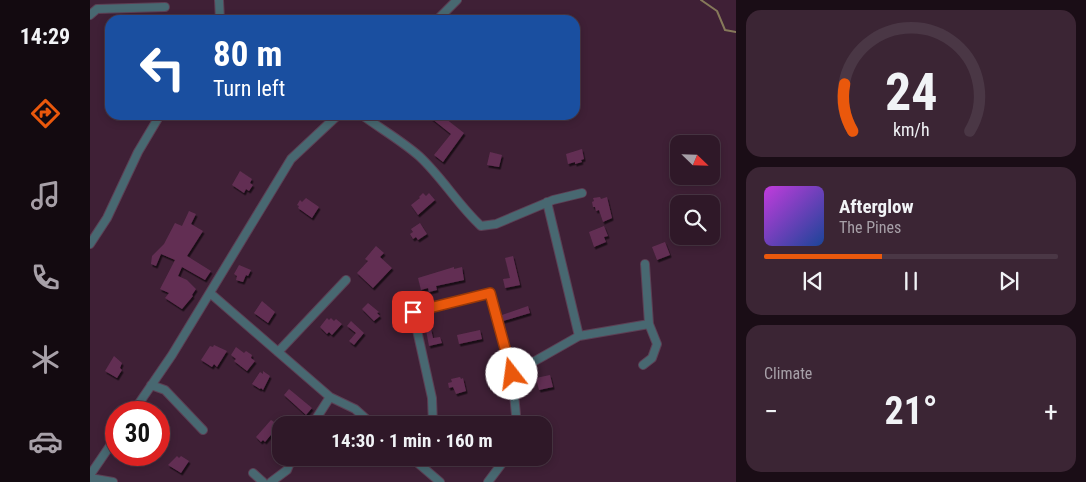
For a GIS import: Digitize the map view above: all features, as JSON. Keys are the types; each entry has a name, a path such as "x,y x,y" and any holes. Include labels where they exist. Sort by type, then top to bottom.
{"street":[{"path":"219,0 220,15"},
{"path":"442,15 457,0"},
{"path":"90,15 97,9 165,7"},
{"path":"90,244 107,218 138,152 157,120"},
{"path":"140,401 210,293 291,160 333,120"},
{"path":"369,120 419,156 442,181 466,212 481,226 496,224 547,202 582,193"},
{"path":"547,202 579,336"},
{"path":"643,365 652,358 657,344 649,324 645,264"},
{"path":"278,352 346,280"},
{"path":"210,293 330,397 355,409 363,416"},
{"path":"433,416 432,398 413,312 490,293 512,374 516,416"},
{"path":"512,374 579,336 649,324"},
{"path":"151,385 165,390 203,430"},
{"path":"318,416 330,397"},
{"path":"105,454 90,477 113,482"},
{"path":"271,482 287,470 289,466"},
{"path":"421,466 440,482"},
{"path":"488,482 500,466"},
{"path":"253,473 264,482"}],"building":[{"path":"433,120 447,120 464,133 443,162 434,155 451,134"},
{"path":"582,149 584,159 581,160 582,162 568,164 566,154"},
{"path":"490,152 502,155 499,167 487,165"},
{"path":"240,171 252,179 250,183 253,185 249,191 246,189 244,193 232,185"},
{"path":"423,193 426,196 429,193 435,200 418,215 411,205"},
{"path":"600,197 601,199 607,197 612,218 603,222 599,210 596,211 592,202 594,201 593,198"},
{"path":"306,198 319,207 312,218 298,208 299,206 297,205 300,200 302,202"},
{"path":"189,211 196,214 191,224 203,231 187,256 211,271 205,280 182,267 178,276 187,280 196,289 193,296 182,309 165,298 169,293 160,289 175,260 161,254 156,266 151,264 152,256 164,244 175,223 182,226"},
{"path":"420,223 427,234 418,240 416,237 413,239 410,234 413,232 411,229"},
{"path":"604,226 608,236 604,237 606,242 594,247 589,232"},
{"path":"665,242 670,255 657,260 652,247"},
{"path":"376,246 384,253 380,257 392,268 373,288 357,273 368,261 365,259"},
{"path":"513,256 520,285 505,288 503,279 510,278 505,258"},
{"path":"239,265 251,270 243,282 236,280 237,276 234,274"},
{"path":"454,267 454,269 462,267 464,280 436,286 437,290 429,292 428,288 421,290 418,278"},
{"path":"262,301 275,312 268,323 254,313"},
{"path":"368,303 379,312 377,313 380,316 374,321 362,309"},
{"path":"528,306 530,313 503,321 502,315"},
{"path":"327,318 329,320 331,318 334,321 336,319 342,324 332,335 329,332 327,334 320,327"},
{"path":"351,321 364,333 354,345 349,341 356,333 347,326"},
{"path":"431,329 433,338 440,337 442,343 429,346 426,330"},
{"path":"480,330 482,339 459,344 457,335"},
{"path":"214,345 227,351 217,367 214,364 212,367 201,360 210,346 213,347"},
{"path":"236,347 244,353 246,351 252,355 251,358 255,361 247,371 234,361 236,359 231,355"},
{"path":"114,356 122,363 120,368 122,370 117,378 105,371"},
{"path":"263,371 270,376 263,390 252,384 260,372 263,374"},
{"path":"550,375 553,387 539,390 536,378"},
{"path":"460,377 461,379 463,378 466,391 456,394 453,387 449,388 448,383 452,382 451,379"},
{"path":"289,389 312,408 306,415 284,395"},
{"path":"272,421 272,434 265,442 263,440 261,442 256,437"},
{"path":"177,456 179,458 181,456 189,461 181,473 170,466"}],"waterway":[{"path":"701,0 717,11 725,30 736,32"}],"route":[{"path":"413,312 490,293 512,374"}]}
